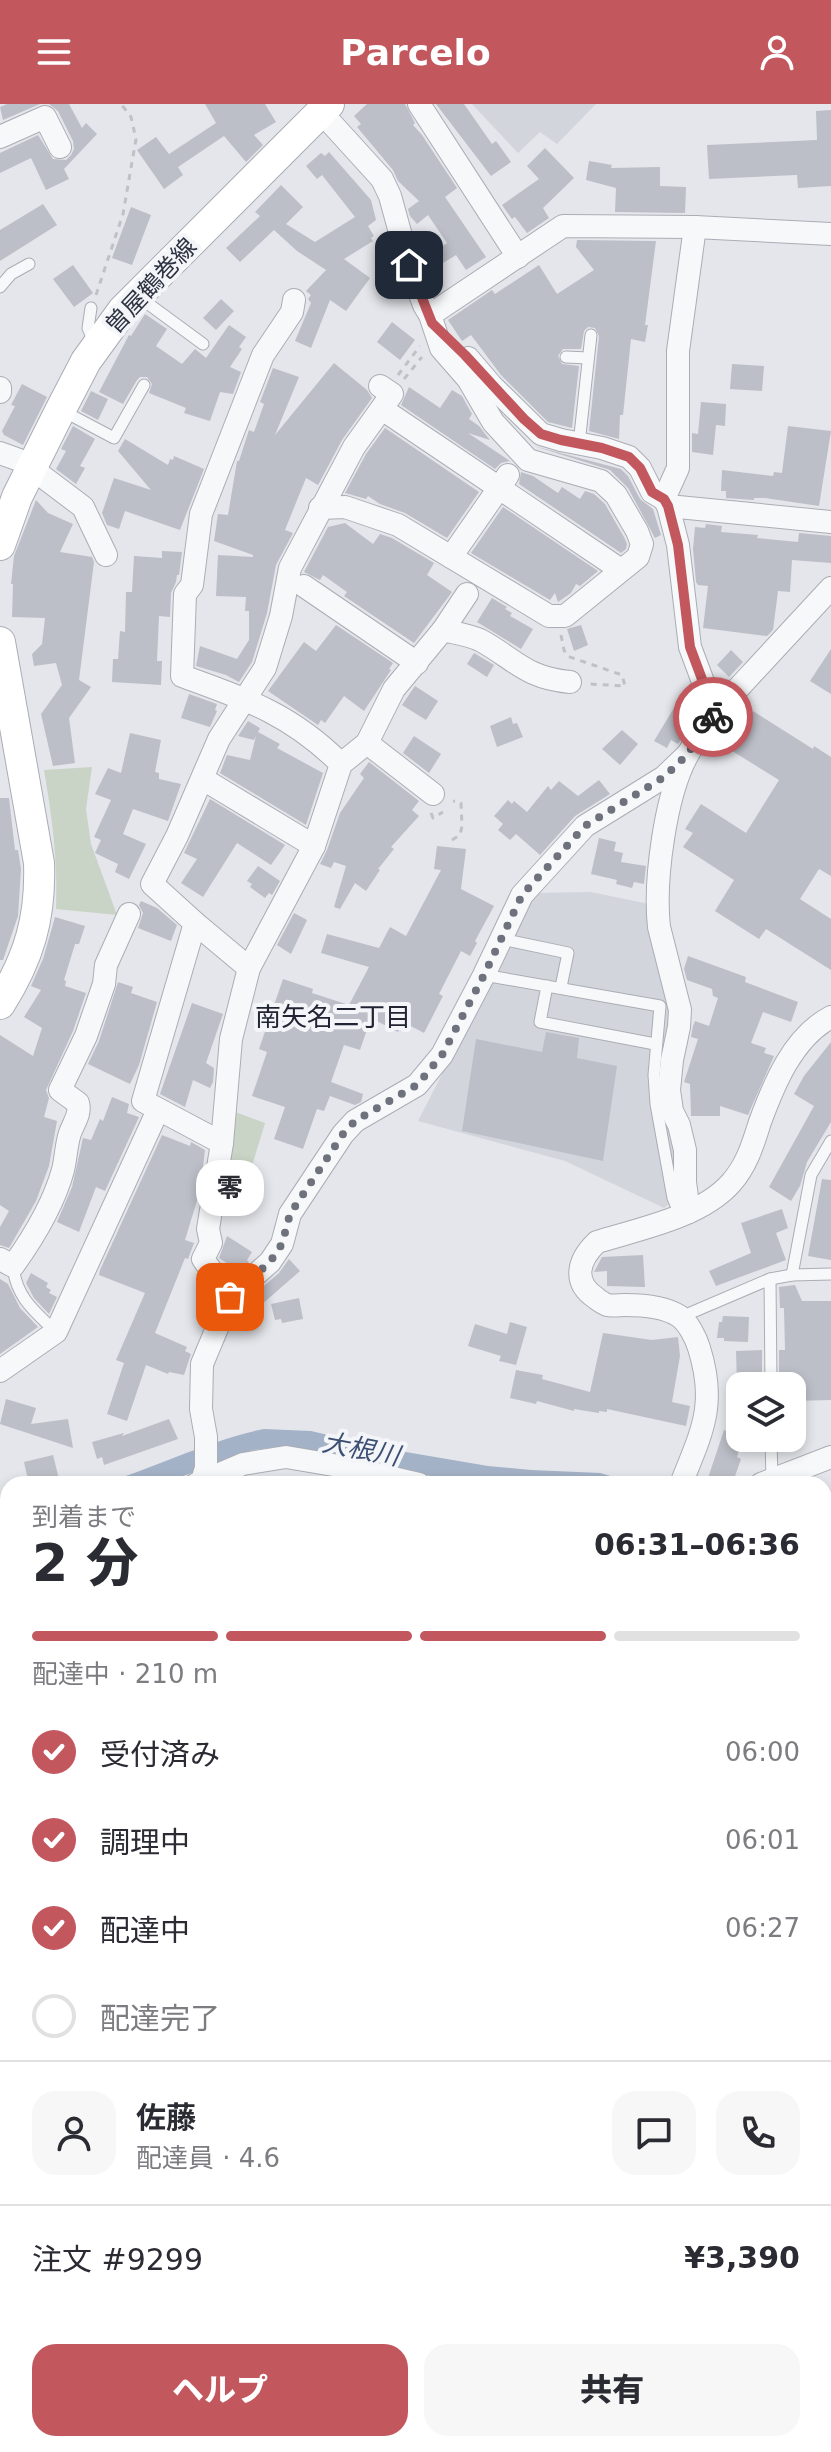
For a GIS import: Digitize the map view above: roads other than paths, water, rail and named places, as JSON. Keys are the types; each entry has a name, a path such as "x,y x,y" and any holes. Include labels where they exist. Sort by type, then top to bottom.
{"main road":[{"name":"曽屋鶴巻線","path":"0,545 17,497 96,346 137,295 324,109"},
{"path":"0,642 9,743 39,863 40,887 37,917 23,964 0,1004"}],"street":[{"path":"419,104 518,257"},
{"path":"320,508 345,507 398,525 549,616 565,616 638,557 642,544 616,495 601,481 528,460 493,422 468,379 431,332 390,196 382,179 332,124 324,109"},
{"path":"0,137 45,117 60,147"},
{"path":"431,332 518,257 563,226 695,227 831,234"},
{"path":"695,227 678,351 678,468 666,503 678,545 690,647 715,714"},
{"path":"294,300 292,312 263,355 201,514 192,585 185,594 182,676 246,699 279,715 316,739 341,764"},
{"path":"431,332 465,355 541,434 629,457 640,468 652,492 666,503 831,522"},
{"path":"249,968 152,884 177,836 219,739 265,668 281,616 290,568 320,508 385,395 621,570"},
{"path":"0,453 22,461 83,507 106,555"},
{"path":"451,557 504,482"},
{"path":"304,586 417,663"},
{"path":"201,1476 206,1437 201,1409 202,1364 230,1297 270,1262 282,1244 290,1214 343,1134 355,1121 417,1085 442,1055 522,895 585,826 664,777 686,756 715,714 831,588"},
{"path":"230,1297 203,1259 211,1243 208,1229 222,1143 231,1039 249,968 314,846 341,764 367,743 394,689 443,630 467,594"},
{"path":"443,630 478,639 521,669 552,680 570,682"},
{"path":"367,743 433,794"},
{"path":"685,1214 685,1150 672,1111 669,1090 680,1010 657,913 663,843 673,792 686,756"},
{"path":"203,779 314,846"},
{"path":"7,1262 36,1234 57,1189 70,1134 80,1109 78,1103 60,1090 86,1036 104,984 106,965 129,914"},
{"path":"195,923 143,1101 222,1143"},
{"path":"684,1476 703,1429 708,1407 705,1366 696,1340 681,1317 641,1305 606,1305 587,1292 580,1277 581,1263 597,1242 685,1214 731,1184 745,1163 793,1052 819,1023 831,1017"},
{"path":"0,1371 56,1332 158,1110"},
{"path":"212,1476 243,1464 286,1457 384,1476"},
{"path":"782,1476 831,1457"}],"lane":[{"path":"0,287 11,274 29,264"},
{"path":"137,295 203,344"},
{"path":"91,308 88,328 96,346"},
{"path":"579,444 591,335"},
{"path":"566,357 588,358"},
{"path":"61,409 114,438 144,385"},
{"path":"501,939 568,953 561,987"},
{"path":"484,975 660,1006 655,1044 656,1104 673,1198 685,1214"},
{"path":"547,986 540,1022 655,1044"},
{"path":"792,1275 811,1175 831,1141"},
{"path":"7,1262 30,1308 56,1332"},
{"path":"681,1317 770,1279 831,1274"},
{"path":"770,1279 771,1372"},
{"path":"767,1476 769,1452"}],"water":[{"name":"大根川","path":"264,1429 311,1431 388,1449 488,1466 610,1476 430,1476 299,1448 278,1447 253,1450 183,1476 124,1476"}],"place":[{"name":"零","path":"230,1297"}],"district":[{"name":"南矢名二丁目","path":"333,1017"}]}
